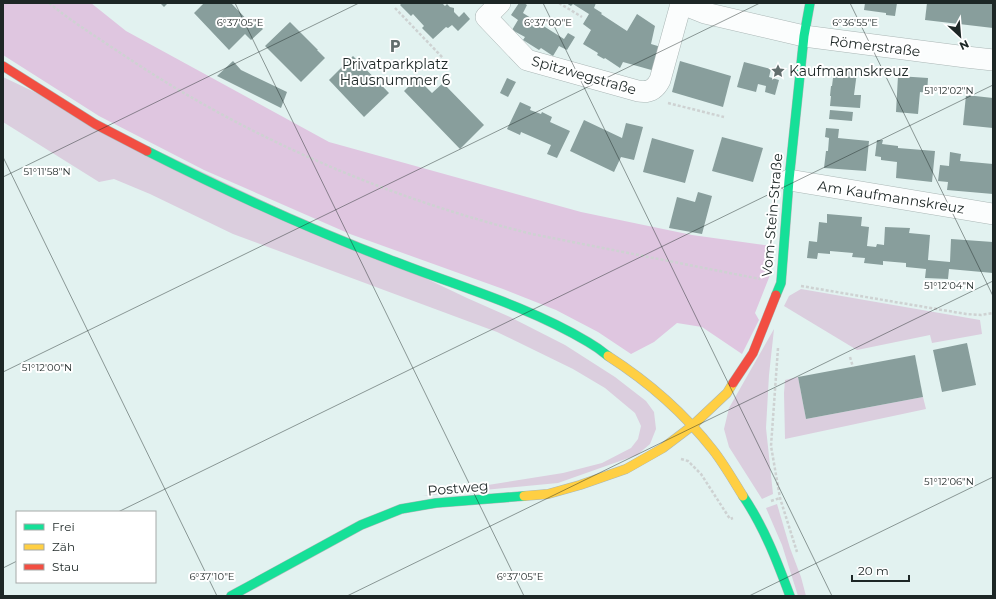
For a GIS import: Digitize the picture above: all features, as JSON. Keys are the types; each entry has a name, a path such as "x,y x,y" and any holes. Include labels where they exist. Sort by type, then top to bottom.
{"street":[{"name":"Spitzwegstraße","path":"500,3 486,17 527,60 645,92 654,88 660,80 680,3"},
{"name":"Römerstraße","path":"680,3 705,13 804,36 966,58 993,60"},
{"name":"Vom-Stein-Straße","path":"692,426 727,394 753,353 781,283 789,180 804,36 810,3"},
{"path":"3,66 95,124 194,175 293,220 395,262 498,300 548,321 588,342 624,366 671,404 713,450 752,509 771,547 790,596"},
{"name":"Am Kaufmannskreuz","path":"789,180 993,214"},
{"name":"Postweg","path":"231,596 361,525 401,509 436,503 548,494 580,485 626,469 663,448 692,426"}],"path":[{"path":"50,3 142,68 192,98 242,125 348,174 463,215 532,234 781,283 966,314 981,315 993,313"},
{"path":"559,3 582,17"},
{"path":"395,8 443,58"},
{"path":"664,102 724,117"},
{"path":"778,345 771,446 780,498 798,557"},
{"path":"850,357 853,367"}],"shaded area":[{"path":"3,3 91,3 126,31 329,142 581,212 692,235 772,246 770,275 755,313 759,320 742,354 702,327 677,323 654,342 631,354 598,332 556,310 503,289 350,234 204,170 99,116 3,55"},
{"path":"3,77 467,298 510,317 565,345 615,377 646,401 654,412 656,429 650,444 637,455 558,483 422,496 563,473 602,463 631,448 638,439 641,426 635,413 605,388 573,369 497,332 233,234 150,194 114,179 99,182 3,122"},
{"path":"801,289 980,320 982,334 932,343 930,335 857,350 784,306 789,296"},
{"path":"774,329 769,375 766,428 773,494 762,499 729,447 724,429 729,408"},
{"path":"798,377 806,419 923,397 926,409 785,439 785,380"},
{"path":"777,504 806,596 798,596 782,545 766,508"}],"building":[{"path":"160,3 168,3 164,7"},
{"path":"204,3 231,3 253,26 257,23 263,29 251,40 245,34 229,50 194,13"},
{"path":"402,3 442,3 445,6 447,4 454,8 454,12 459,17 464,12 470,19 458,31 452,25 448,28 446,27 433,39 422,28 424,26 413,14 411,16 400,5"},
{"path":"519,3 524,3 527,5 523,13 564,39 568,33 575,37 567,50 559,46 553,56 541,48 539,50 523,40 525,37 512,30 518,20 511,15"},
{"path":"566,3 596,3 594,8 627,31 637,14 655,26 651,44 661,47 655,71 623,62 620,68 605,58 604,59 597,55 598,53 583,44 591,30 583,24 589,14 573,4 571,6"},
{"path":"865,3 897,3 895,16 886,15 886,13 864,10"},
{"path":"927,3 993,3 993,28 925,20"},
{"path":"290,22 325,58 301,82 265,46"},
{"path":"353,56 389,93 364,117 329,80"},
{"path":"233,61 241,70 287,92 281,108 217,76"},
{"path":"680,61 731,76 723,107 672,92"},
{"path":"744,62 771,69 769,77 779,80 775,95 765,92 766,86 758,84 756,92 737,87"},
{"path":"834,70 857,72 854,95 861,95 860,108 830,106 831,86"},
{"path":"898,76 928,78 927,93 920,92 918,114 896,112"},
{"path":"417,78 432,93 443,83 484,125 460,149 404,91"},
{"path":"507,78 516,82 508,97 500,93"},
{"path":"966,95 993,98 993,128 963,125"},
{"path":"520,102 531,107 530,110 541,114 542,112 552,117 550,122 570,131 557,158 547,154 551,145 521,132 520,135 507,129"},
{"path":"830,110 853,112 852,121 829,119"},
{"path":"584,120 622,138 626,123 643,127 634,160 621,157 614,172 570,151"},
{"path":"826,128 839,129 838,138 869,141 866,171 824,168 829,138 825,137"},
{"path":"722,137 763,148 753,182 712,171"},
{"path":"652,138 694,150 685,183 643,172"},
{"path":"877,140 883,140 882,144 898,146 898,148 935,151 932,182 896,178 897,162 881,160 881,157 875,156"},
{"path":"950,152 961,154 960,161 993,164 993,194 947,190 948,182 938,181 940,165 949,166"},
{"path":"698,192 712,196 702,234 669,228 677,197 695,202"},
{"path":"827,214 862,217 861,226 869,227 867,246 876,247 877,244 884,245 885,227 910,228 909,233 930,235 928,260 950,262 951,239 993,242 993,273 949,269 948,279 925,278 926,269 906,267 906,263 883,261 883,265 864,263 865,258 852,257 853,253 830,251 830,254 818,253 817,259 807,258 809,241 817,242 819,222 827,223"},
{"path":"967,343 976,385 942,392 933,350"},
{"path":"915,355 923,397 806,419 798,377"}],"traffic: fast":[{"path":"776,295 781,283 789,180 804,36 810,3"},
{"path":"147,151 239,196 301,224 396,262 518,307 565,329 588,342 608,356"},
{"path":"231,596 361,525 401,509 436,503 524,496"},
{"path":"743,496 764,532 790,596"}],"traffic: slow":[{"path":"608,356 651,387 690,423 717,455 743,496"},
{"path":"524,496 548,494 626,469 663,448 692,426 727,393 733,383"}],"traffic: jam":[{"path":"3,66 95,124 147,151"},
{"path":"733,383 753,353 776,295"}],"place":[{"name":"Privatparkplatz Hausnummer 6","path":"395,46"},
{"name":"Kaufmannskreuz","path":"778,71"}]}
